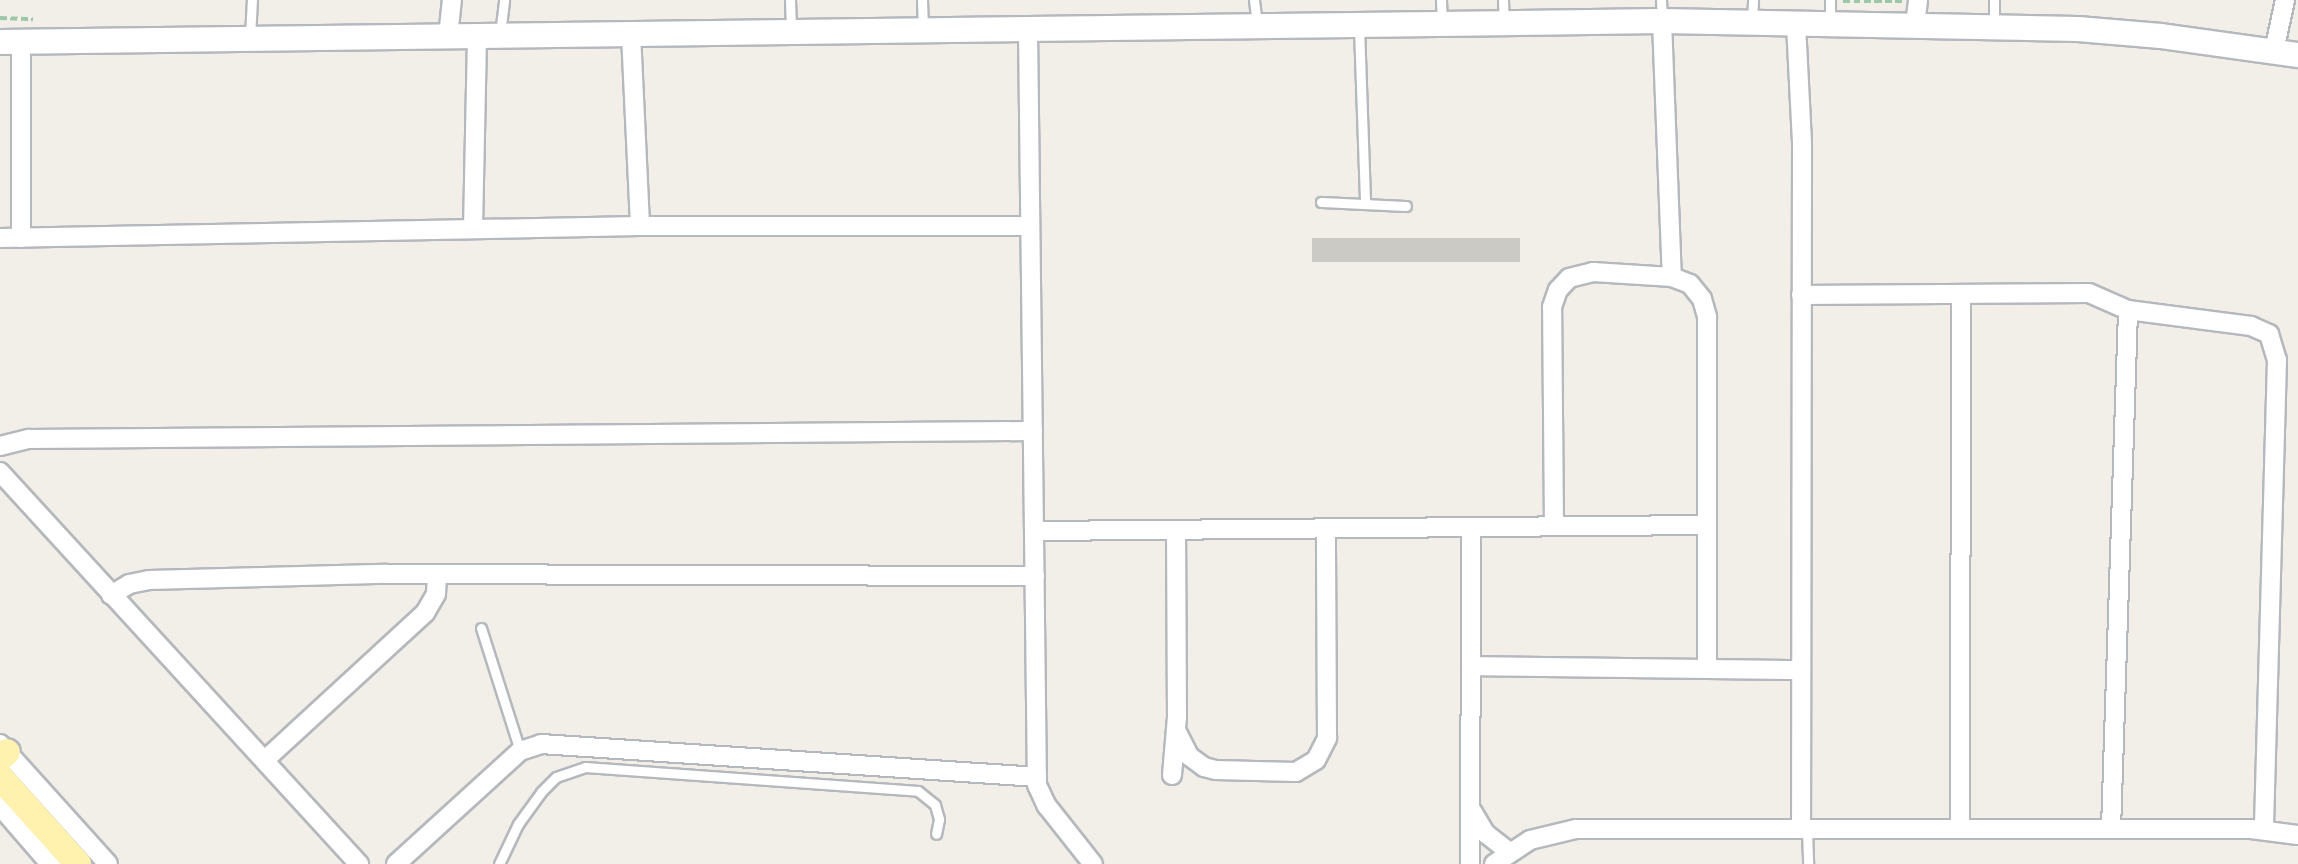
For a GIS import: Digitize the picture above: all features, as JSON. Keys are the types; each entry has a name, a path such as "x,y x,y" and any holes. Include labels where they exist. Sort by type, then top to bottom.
{"main road":[{"path":"10,42 250,37 1359,27 1442,25 1503,12 1753,11 1796,23 1830,12 1915,25 1994,25 2120,32 2286,53"},
{"path":"0,777 78,864"}],"street":[{"path":"448,37 452,0"},
{"path":"1915,25 1919,0"},
{"path":"2285,0 2286,53"},
{"path":"1661,11 1672,277"},
{"path":"1796,23 1802,144 1801,670 1804,830"},
{"path":"1028,29 1037,777 1042,799 1093,864"},
{"path":"631,34 640,226"},
{"path":"473,229 488,36"},
{"path":"10,42 21,238"},
{"path":"0,238 640,226 1030,226"},
{"path":"1554,526 1552,307 1558,290 1569,278 1592,272 1672,277 1690,284 1706,308 1707,669"},
{"path":"1801,295 2089,293 2128,310 2251,326 2269,334 2277,360 2264,830"},
{"path":"1960,829 1961,294"},
{"path":"2111,829 2128,310"},
{"path":"0,446 29,439 1033,431"},
{"path":"0,472 111,595 266,759 359,864"},
{"path":"1034,531 1707,525"},
{"path":"1470,864 1471,527"},
{"path":"1177,732 1189,756 1205,767 1216,770 1250,773 1296,772 1316,760 1326,738 1326,528"},
{"path":"1171,775 1177,732 1176,530"},
{"path":"111,595 129,584 149,580 436,575 1035,576"},
{"path":"266,759 425,613 436,594 436,575"},
{"path":"1471,666 1801,670"},
{"path":"396,864 520,751 533,745 1037,777"},
{"path":"2,751 108,864"},
{"path":"0,804 52,864"},
{"path":"1472,811 1485,833 1510,852"},
{"path":"1494,864 1510,852 1545,835 1576,829 2264,830 2298,835"}],"lane":[{"path":"250,37 252,0"},
{"path":"488,36 504,0"},
{"path":"790,0 791,32"},
{"path":"922,0 923,30"},
{"path":"1254,0 1257,27"},
{"path":"1441,0 1442,25"},
{"path":"1994,0 1994,25"},
{"path":"1359,27 1365,204"},
{"path":"1321,202 1406,206"},
{"path":"481,628 520,751"},
{"path":"499,864 518,824 541,792 556,777 585,767 918,791 931,799 938,812 936,834"},
{"path":"1804,830 1808,864"}],"building":[{"path":"1312,238 1520,238 1520,262 1312,262"}]}
